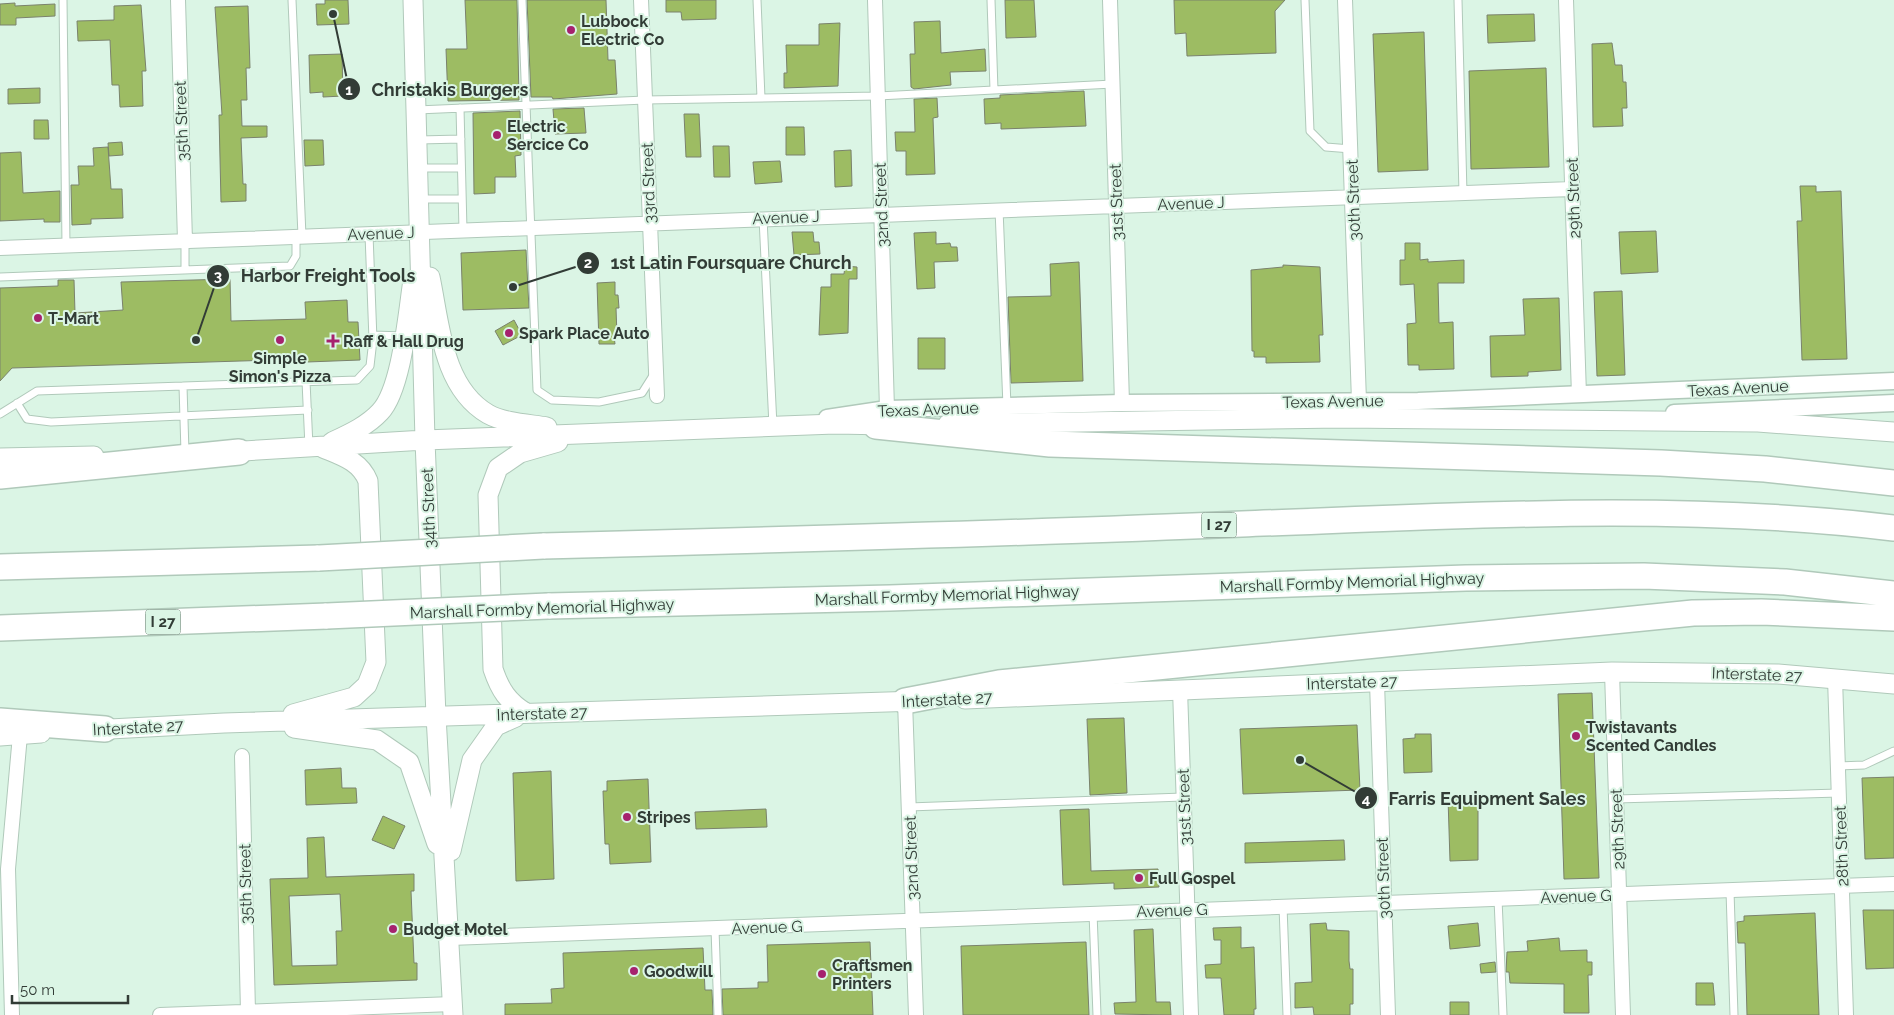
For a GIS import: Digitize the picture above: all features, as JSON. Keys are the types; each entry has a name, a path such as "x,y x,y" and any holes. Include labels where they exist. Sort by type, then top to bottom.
{"highway":[{"path":"882,417 1050,444 1662,463 1765,469 1894,483"},
{"path":"0,476 239,452"},
{"name":"I 27","path":"0,567 319,558 543,546 900,537 1442,516 1637,512 1835,521 1894,528"},
{"name":"Marshall Formby Memorial Highway","path":"0,628 548,606 900,597 1466,578 1644,576 1785,582 1894,594"},
{"path":"905,701 999,683 1693,613 1760,612 1894,618"},
{"path":"10,728 105,729"}],"main road":[{"name":"34th Street","path":"413,0 421,232 425,440 436,716 453,1010"},
{"path":"315,447 358,430 381,412 393,390 421,232"},
{"path":"421,232 443,340 458,386 471,401 489,415 587,434"},
{"path":"0,458 239,452 425,440 773,426 882,417 1350,418 1758,422 1894,432"},
{"path":"526,714 511,704 499,688 493,669 488,495 498,468 520,453 587,434"},
{"path":"267,722 354,697 367,685 376,662 368,481 364,472 353,460 315,447"},
{"name":"Interstate 27","path":"105,729 905,701 1612,672 1768,674 1894,684"},
{"path":"446,872 472,760 496,726 526,714"},
{"path":"267,722 317,733 356,736 377,740 409,762 446,872"},
{"path":"0,736 10,728"}],"street":[{"name":"35th Street","path":"178,0 185,241"},
{"name":"33rd Street","path":"641,0 656,396"},
{"name":"32nd Street","path":"875,0 882,213 882,417"},
{"name":"31st Street","path":"1110,0 1122,403"},
{"name":"30th Street","path":"1345,0 1359,401"},
{"name":"29th Street","path":"1566,0 1579,395"},
{"name":"Avenue J","path":"0,248 1572,188"},
{"name":"Texas Avenue","path":"882,417 1007,406 1359,401 1579,395 1894,382"},
{"path":"1350,418 1568,417 1894,404"},
{"name":"29th Street","path":"1612,672 1623,1015"},
{"name":"28th Street","path":"1835,678 1846,1015"},
{"name":"30th Street","path":"1377,682 1388,1015"},
{"name":"31st Street","path":"1180,689 1191,1015"},
{"name":"32nd Street","path":"905,701 916,1015"},
{"path":"10,728 8,869 12,1015"},
{"name":"35th Street","path":"242,756 248,1012"},
{"name":"Avenue G","path":"450,938 1894,884"},
{"path":"160,1015 453,1010"}],"lane":[{"path":"63,0 66,246"},
{"path":"0,277 290,266 296,256 299,236 292,0"},
{"path":"522,0 529,227 537,390 552,400 598,402 642,393 655,372"},
{"path":"757,0 761,98"},
{"path":"991,0 994,90"},
{"path":"1306,0 1310,131 1326,147 1351,149"},
{"path":"1458,0 1463,193"},
{"path":"417,110 645,100 878,96 1113,84"},
{"path":"460,108 463,230"},
{"path":"418,140 461,139"},
{"path":"419,168 461,168"},
{"path":"420,199 462,199"},
{"path":"999,209 1007,406"},
{"path":"763,218 773,426"},
{"path":"0,414 36,391 357,380 370,366 373,335 369,234"},
{"path":"185,241 185,269"},
{"path":"373,335 404,336"},
{"path":"306,381 308,410 315,447"},
{"path":"183,386 185,454"},
{"path":"17,403 27,419 51,422 308,410"},
{"path":"1838,766 1864,765 1894,751"},
{"path":"1616,799 1839,793"},
{"path":"909,807 1183,796"},
{"path":"1730,891 1734,1015"},
{"path":"1498,899 1503,1015"},
{"path":"1283,906 1287,1015"},
{"path":"1093,913 1097,1015"},
{"path":"715,929 718,1015"}],"building":[{"path":"325,0 348,0 349,24 317,25 316,4 325,4"},
{"path":"465,0 517,0 519,100 448,101 446,49 467,49"},
{"name":"Lubbock Electric Co","path":"527,0 606,0 608,60 615,60 617,94 553,99 552,97 531,97"},
{"path":"666,0 716,0 716,19 682,20 681,12 666,12"},
{"path":"1005,0 1034,0 1036,37 1006,38"},
{"path":"1174,0 1285,0 1275,11 1276,53 1187,56 1186,33 1175,34"},
{"path":"15,3 15,6 55,4 55,16 16,18 16,25 0,25 0,4"},
{"path":"141,5 146,71 142,71 143,106 120,107 119,85 112,85 110,40 78,41 77,21 114,20 114,6"},
{"path":"248,6 250,68 246,68 247,100 241,100 242,126 267,126 267,137 241,138 243,184 246,184 246,201 221,202 219,115 222,115 215,7"},
{"path":"1534,14 1535,41 1488,43 1487,15"},
{"path":"940,21 941,53 985,49 986,71 950,72 951,85 914,89 911,87 910,54 915,54 914,22"},
{"path":"840,23 838,86 784,88 784,73 787,73 786,45 819,45 819,24"},
{"path":"1424,32 1428,170 1378,172 1373,34"},
{"path":"1612,43 1615,65 1622,65 1623,82 1626,82 1627,108 1622,108 1623,126 1593,127 1592,44"},
{"path":"342,54 343,96 323,97 323,92 310,93 309,55"},
{"path":"1546,68 1549,167 1471,169 1469,71"},
{"path":"40,88 40,103 8,104 8,89"},
{"path":"1084,91 1086,126 1001,129 1001,123 985,124 984,99 1000,98 1000,95"},
{"path":"937,98 938,117 933,118 935,174 906,175 906,151 896,151 895,132 915,132 914,99"},
{"path":"584,108 586,133 555,134 553,109"},
{"name":"Electric Sercice Co","path":"520,111 521,155 515,156 516,177 495,177 495,193 474,194 473,113"},
{"path":"684,114 699,114 701,157 686,157"},
{"path":"34,120 48,120 49,139 34,139"},
{"path":"786,127 804,127 805,155 786,155"},
{"path":"304,140 323,140 324,165 305,166"},
{"path":"122,142 123,155 109,156 108,143"},
{"path":"713,146 729,146 730,177 714,177"},
{"path":"108,147 111,189 122,189 123,218 91,219 91,224 72,225 71,185 79,185 78,166 94,166 93,148"},
{"path":"851,150 852,186 835,187 834,151"},
{"path":"21,152 23,193 60,191 60,222 44,222 44,219 0,221 0,153"},
{"path":"780,161 782,182 755,184 753,162"},
{"path":"1800,186 1816,186 1816,192 1841,191 1847,359 1802,360 1797,221 1802,221"},
{"path":"1656,231 1658,272 1621,274 1619,232"},
{"path":"792,232 813,232 814,242 819,242 820,254 794,255"},
{"path":"936,232 936,244 950,243 951,247 957,247 958,261 934,262 935,288 917,289 914,233"},
{"path":"1405,243 1420,243 1420,260 1428,259 1428,262 1464,260 1464,283 1438,283 1439,323 1453,322 1454,369 1419,370 1419,365 1408,365 1407,324 1416,323 1414,284 1400,285 1400,260 1405,260"},
{"path":"526,250 529,308 463,310 461,253"},
{"path":"1079,262 1083,381 1011,383 1008,297 1051,296 1050,264"},
{"path":"1283,265 1320,267 1323,335 1319,335 1320,362 1266,363 1266,357 1254,357 1254,351 1252,351 1251,270 1283,267"},
{"path":"845,266 857,267 857,279 849,279 848,333 819,335 821,287 831,287 831,274 844,274"},
{"path":"230,279 231,321 306,319 305,302 347,300 348,322 358,322 360,360 307,362 307,359 12,368 0,381 0,288 58,286 58,280 74,280 75,313 123,310 121,282"},
{"path":"615,282 615,295 618,295 619,308 616,308 617,336 614,336 615,344 599,344 597,283"},
{"path":"1622,291 1625,375 1597,376 1594,292"},
{"path":"1559,298 1561,370 1528,372 1528,376 1491,377 1490,336 1525,335 1523,299"},
{"name":"Spark Place Auto","path":"514,320 522,335 503,345 495,331"},
{"path":"918,338 945,338 945,369 918,369"},
{"path":"1592,693 1599,878 1564,879 1558,694"},
{"path":"1124,718 1127,793 1090,795 1087,719"},
{"path":"1357,725 1360,790 1243,794 1240,729"},
{"path":"1415,734 1431,734 1432,772 1404,773 1403,739 1415,738"},
{"path":"341,768 342,788 356,788 357,803 306,805 305,770"},
{"path":"551,771 554,879 516,881 513,773"},
{"path":"1894,777 1894,858 1865,859 1862,778"},
{"name":"Stripes","path":"648,779 651,862 610,864 609,844 605,844 603,791 607,791 607,781"},
{"path":"1478,797 1478,860 1450,861 1448,798"},
{"path":"766,809 767,827 696,829 695,812"},
{"path":"1089,809 1091,871 1158,869 1159,887 1114,889 1114,883 1063,885 1060,810"},
{"path":"383,816 405,826 394,849 372,840"},
{"name":"Budget Motel","path":"324,837 326,877 414,874 414,891 411,891 414,963 417,963 417,980 274,985 270,879 308,878 307,838","holes":["340,894 342,931 336,931 337,965 292,966 289,896"]},
{"path":"1344,840 1345,860 1245,863 1245,843"},
{"path":"1863,910 1894,910 1894,968 1866,969"},
{"path":"1815,913 1819,1015 1747,1015 1745,943 1738,943 1737,922 1744,921 1744,916"},
{"path":"1326,923 1327,930 1349,931 1349,961 1350,969 1353,969 1353,1004 1350,1004 1350,1015 1314,1015 1313,1007 1295,1008 1295,983 1312,982 1310,924"},
{"path":"1478,923 1480,946 1450,949 1448,926"},
{"path":"1241,927 1241,948 1254,947 1256,1009 1254,1009 1254,1015 1224,1015 1221,978 1206,978 1205,965 1221,964 1221,940 1214,940 1213,928"},
{"path":"1153,929 1156,1002 1170,1002 1171,1015 1115,1014 1114,1003 1136,1002 1134,930"},
{"path":"1559,938 1560,951 1587,950 1587,962 1592,962 1592,975 1588,975 1589,1013 1564,1013 1564,984 1510,983 1509,972 1506,972 1507,952 1528,951 1527,941"},
{"name":"Craftsmen Printers","path":"870,942 873,1015 723,1015 722,989 758,988 758,982 768,982 767,945"},
{"path":"1086,942 1089,1015 963,1015 961,946"},
{"name":"Goodwill","path":"703,948 705,990 712,990 713,1015 505,1015 505,1004 552,1003 551,989 564,988 563,953"},
{"path":"1495,962 1496,972 1481,973 1480,964"},
{"path":"1696,983 1713,983 1715,1005 1696,1005"},
{"path":"1450,1002 1469,1002 1469,1015 1450,1015"}],"place":[{"name":"Christakis Burgers","path":"333,14"},
{"name":"Lubbock Electric Co","path":"571,30"},
{"name":"Electric Sercice Co","path":"497,135"},
{"name":"1st Latin Foursquare Church","path":"513,287"},
{"name":"T-Mart","path":"38,318"},
{"name":"Spark Place Auto","path":"509,333"},
{"name":"Harbor Freight Tools","path":"196,340"},
{"name":"Simple Simon's Pizza","path":"280,340"},
{"name":"Raff & Hall Drug","path":"333,341"},
{"name":"Twistavants Scented Candles","path":"1576,736"},
{"name":"Farris Equipment Sales","path":"1300,760"},
{"name":"Stripes","path":"627,817"},
{"name":"Full Gospel","path":"1139,878"},
{"name":"Budget Motel","path":"393,929"},
{"name":"Goodwill","path":"634,971"},
{"name":"Craftsmen Printers","path":"822,974"}]}
